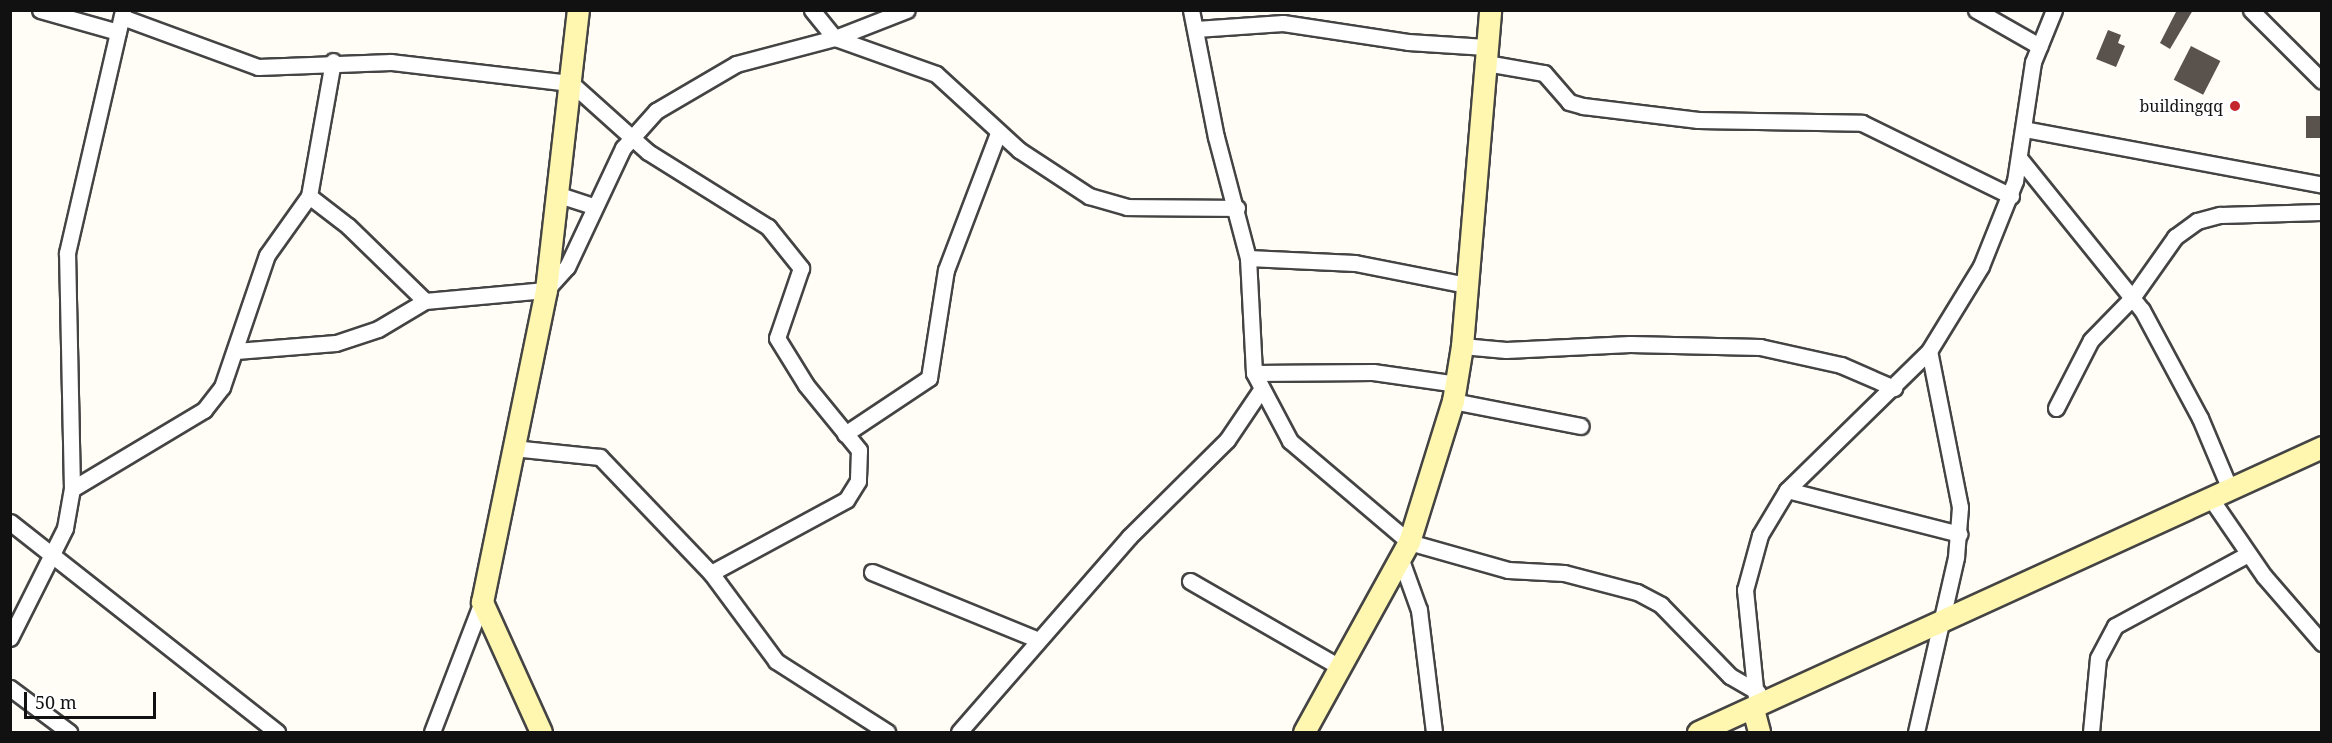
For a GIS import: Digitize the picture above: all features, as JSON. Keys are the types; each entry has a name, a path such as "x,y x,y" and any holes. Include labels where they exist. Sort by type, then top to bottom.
{"street":[{"path":"40,10 121,20 258,67 333,61 533,75 572,82 631,138 731,199 795,255 801,268 777,338 859,456 858,481 846,500 711,573"},
{"path":"432,732 482,602 546,290 556,194 572,82 578,10"},
{"path":"812,10 835,38 936,74 998,133 1052,175 1089,196 1127,207 1236,208"},
{"path":"236,351 336,343 378,329 425,301 546,290 567,267 594,207 631,138 656,111 710,75 835,38 907,10"},
{"path":"1191,10 1211,116 1248,258 1254,373 1260,391 1290,441 1405,551 1419,610 1434,732"},
{"path":"1304,732 1405,551 1455,393 1462,345 1490,10"},
{"path":"1977,10 2039,46"},
{"path":"1756,718 1749,663 1745,590 1760,535 1787,490 1894,388 1929,351 1981,266 2011,196 2020,159 2039,46 2054,10"},
{"path":"2251,10 2322,81"},
{"path":"10,638 54,554 72,489 67,253 121,20"},
{"path":"1196,29 1283,23 1486,55 1544,74 1569,102 1583,106 1698,120 1862,123 2011,196"},
{"path":"72,489 204,410 222,387 267,255 309,196 333,61"},
{"path":"2024,129 2322,185"},
{"path":"845,434 928,378 946,270 998,133"},
{"path":"2020,159 2132,298 2200,418 2219,491 2248,554 2322,643"},
{"path":"556,194 594,207"},
{"path":"309,196 348,226 425,301"},
{"path":"2056,408 2091,340 2132,298 2175,237 2197,221 2220,215 2322,212"},
{"path":"1248,258 1354,263 1466,285"},
{"path":"1462,345 1506,350 1630,344 1760,347 1841,365 1894,388"},
{"path":"1916,732 1942,622 1959,534 1956,467 1929,351"},
{"path":"1254,373 1373,372 1581,426"},
{"path":"959,732 1036,639 1227,440 1260,391"},
{"path":"1698,732 1756,718 1942,622 2219,491 2322,447"},
{"path":"513,448 600,457 711,573 776,662 887,732"},
{"path":"1787,490 1959,534"},
{"path":"10,522 54,554 277,732"},
{"path":"1405,551 1498,567 1564,573 1637,592 1662,605 1730,676 1756,718"},
{"path":"2091,732 2098,658 2115,626 2248,554"},
{"path":"872,572 1036,639"},
{"path":"1190,581 1341,668"},
{"path":"482,602 541,732"},
{"path":"10,688 69,732"}],"building":[{"path":"2177,10 2193,10 2170,49 2160,43"},
{"path":"2108,30 2121,35 2118,43 2125,46 2116,67 2096,59"},
{"path":"2191,46 2220,61 2203,95 2174,80"},
{"path":"2306,116 2322,116 2322,138 2306,138"}],"place":[{"name":"buildingqq","path":"2235,106"}]}
